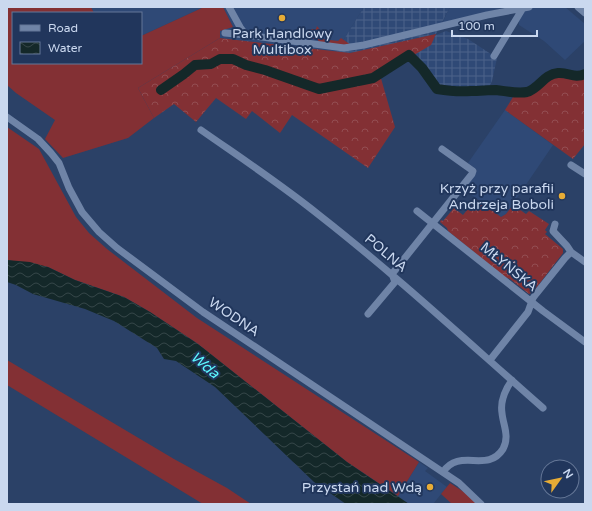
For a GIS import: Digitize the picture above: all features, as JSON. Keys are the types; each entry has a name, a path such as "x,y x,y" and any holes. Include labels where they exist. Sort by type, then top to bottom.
{"street":[{"path":"228,7 240,28 246,35"},
{"path":"578,7 585,13"},
{"path":"225,33 354,48 526,8"},
{"path":"494,56 526,8"},
{"name":"WODNA","path":"7,118 38,139 52,153 59,163 69,188 82,212 110,242 203,312 459,483 481,504"},
{"name":"POLNA","path":"201,130 310,207 392,274 543,408"},
{"path":"368,314 395,282 392,274 472,174 473,171 442,149"},
{"path":"571,165 585,174"},
{"name":"MŁYŃSKA","path":"417,211 585,342"},
{"path":"555,224 553,231 571,252 585,262"},
{"path":"490,360 528,312 536,294 571,252"},
{"path":"443,472 455,461 486,460 498,454 502,449 506,442 506,433 502,412 502,400 505,391 512,380"}],"shaded area":[{"path":"91,7 204,7 142,36 142,12 94,12"},
{"path":"223,7 364,7 336,52 220,38 220,31 233,27"},
{"path":"364,7 450,7 436,34 360,52 336,52"},
{"path":"450,7 508,7 442,23"},
{"path":"518,7 565,7 585,24 585,41 565,60 544,41 519,25"},
{"path":"446,31 468,39 497,58 492,81 489,87 466,89 438,87 411,53 426,39"},
{"path":"505,110 553,145 506,214 501,217 465,190 477,170 468,163"},
{"path":"419,462 428,468 425,471 447,487 433,504 409,504 398,496"}],"green space":[{"path":"7,7 91,7 94,12 12,12 12,64 142,64 142,36 204,7 223,7 233,27 220,31 220,38 138,88 154,118 128,138 63,158 45,139 55,120 7,85"},
{"path":"317,26 321,31 322,39 338,41 341,38 351,45 319,42 318,40 309,37 307,35 309,32 312,29 316,29"},
{"path":"436,34 431,45 380,75 395,127 368,168 292,115 280,133 252,111 246,119 216,98 196,122 174,104 154,118 138,88 220,38 350,53"},
{"path":"556,77 578,80 585,77 585,144 573,159 505,110 513,97 529,94"},
{"path":"7,127 39,149 76,217 89,233 107,249 197,318 419,462 398,496 347,462 198,344 150,312 124,297 75,280 48,267 7,260"},
{"path":"476,199 501,217 506,214 513,205 526,214 529,211 549,224 545,230 547,232 545,234 563,249 563,253 533,292 529,294 510,279 505,277 448,231 447,228 440,222 441,220 443,221 454,208 463,215"},
{"path":"7,360 174,459 227,488 251,504 203,504 7,385"},
{"path":"450,483 470,496 477,504 452,504 441,494"}],"water":[{"name":"Wda","path":"7,260 30,262 48,267 75,280 124,297 150,312 198,344 347,462 409,504 346,504 314,482 215,387 176,361 164,359 157,348 114,321 85,309 33,294 7,282"}],"waterway":[{"path":"161,90 195,65 211,64 220,59 233,59 246,65 319,89 373,78 409,55 422,68 437,89 450,91 496,90 523,93 535,88 553,74 562,73 575,76 585,74"}],"place":[{"name":"Park Handlowy Multibox","path":"282,18"},
{"name":"Krzyż przy parafii Andrzeja Boboli","path":"562,196"},
{"name":"Przystań nad Wdą","path":"430,487"}]}
